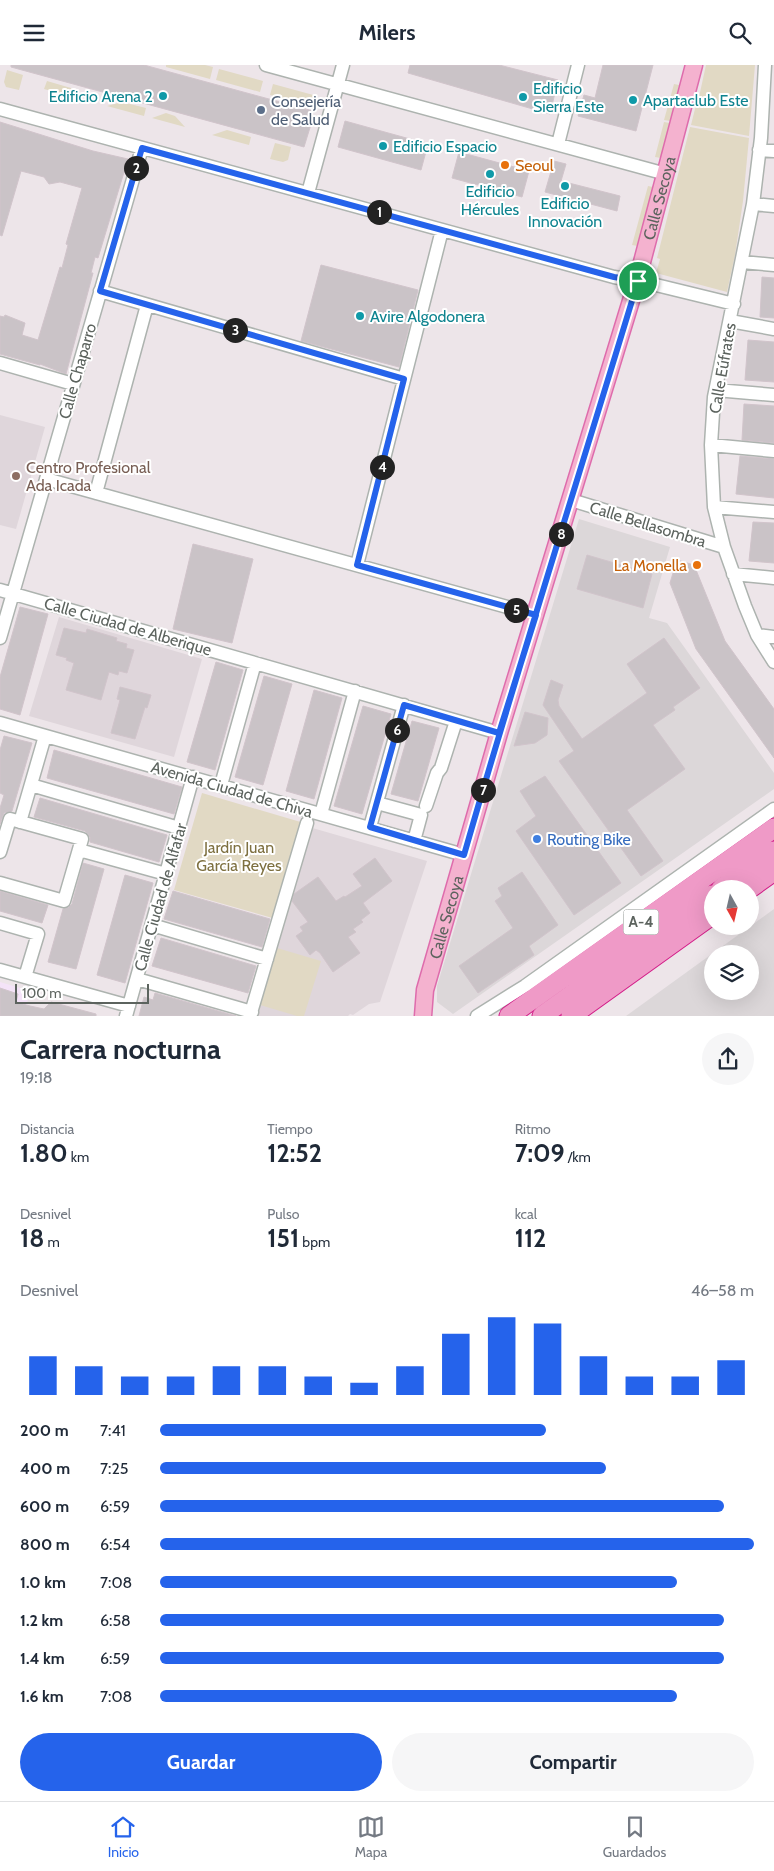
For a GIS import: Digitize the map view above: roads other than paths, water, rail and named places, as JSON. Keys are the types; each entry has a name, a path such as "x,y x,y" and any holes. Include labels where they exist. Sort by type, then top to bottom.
{"highway":[{"name":"A-4","path":"509,1016 774,828"},
{"path":"734,880 774,851"},
{"path":"759,882 774,871"},
{"name":"A-4","path":"542,1016 704,901"},
{"path":"571,1016 704,921"}],"main road":[{"name":"Calle Secoya","path":"422,1009 499,733 638,281 694,65"}],"street":[{"path":"266,65 666,174"},
{"path":"308,193 343,65"},
{"path":"558,144 578,65"},
{"name":"Calle Eúfrates","path":"765,65 769,89 753,204 716,390 711,445 714,507 724,547 757,635 774,662"},
{"path":"0,109 614,277 734,304"},
{"name":"Calle Chaparro","path":"0,638 142,148"},
{"path":"759,150 774,151"},
{"path":"753,204 774,207"},
{"path":"357,565 442,230"},
{"path":"742,262 774,265"},
{"path":"100,291 404,379"},
{"path":"96,493 147,305"},
{"path":"730,321 774,329"},
{"path":"0,363 73,384"},
{"path":"716,390 774,395"},
{"path":"711,445 774,451"},
{"path":"46,479 536,615"},
{"name":"Calle Bellasombra","path":"571,500 724,547"},
{"path":"714,507 774,513"},
{"path":"733,574 774,578"},
{"name":"Calle Ciudad de Alberique","path":"0,590 11,599 402,711 456,721 499,733"},
{"path":"757,635 774,637"},
{"path":"221,785 254,668"},
{"path":"321,814 353,697"},
{"path":"370,827 402,711"},
{"path":"426,806 436,773 441,767 456,721"},
{"name":"Avenida Ciudad de Chiva","path":"0,723 464,855"},
{"path":"20,822 45,736"},
{"name":"Calle Ciudad de Alfafar","path":"128,1011 193,777"},
{"path":"30,785 179,828"},
{"path":"377,803 421,815 414,841"},
{"path":"477,1016 525,986 774,809"},
{"path":"0,852 10,819 82,839 64,901 0,883"},
{"path":"137,979 251,1014 307,823"},
{"path":"79,850 166,874"},
{"path":"0,923 38,934 25,977"},
{"path":"152,925 267,959"},
{"path":"0,970 128,1011"}],"place":[{"name":"Edificio Arena 2","path":"163,96"},
{"name":"Edificio Sierra Este","path":"523,97"},
{"name":"Apartaclub Este","path":"633,100"},
{"name":"Consejería de Salud","path":"261,110"},
{"name":"Edificio Espacio","path":"383,146"},
{"name":"Seoul","path":"505,165"},
{"name":"Edificio Hércules","path":"490,174"},
{"name":"Edificio Innovación","path":"565,186"},
{"name":"Avire Algodonera","path":"360,316"},
{"name":"Centro Profesional Ada Icada","path":"16,476"},
{"name":"La Monella","path":"697,565"},
{"name":"Routing Bike","path":"537,839"}],"park label":[{"name":"Jardín Juan García Reyes","path":"239,856"}]}
